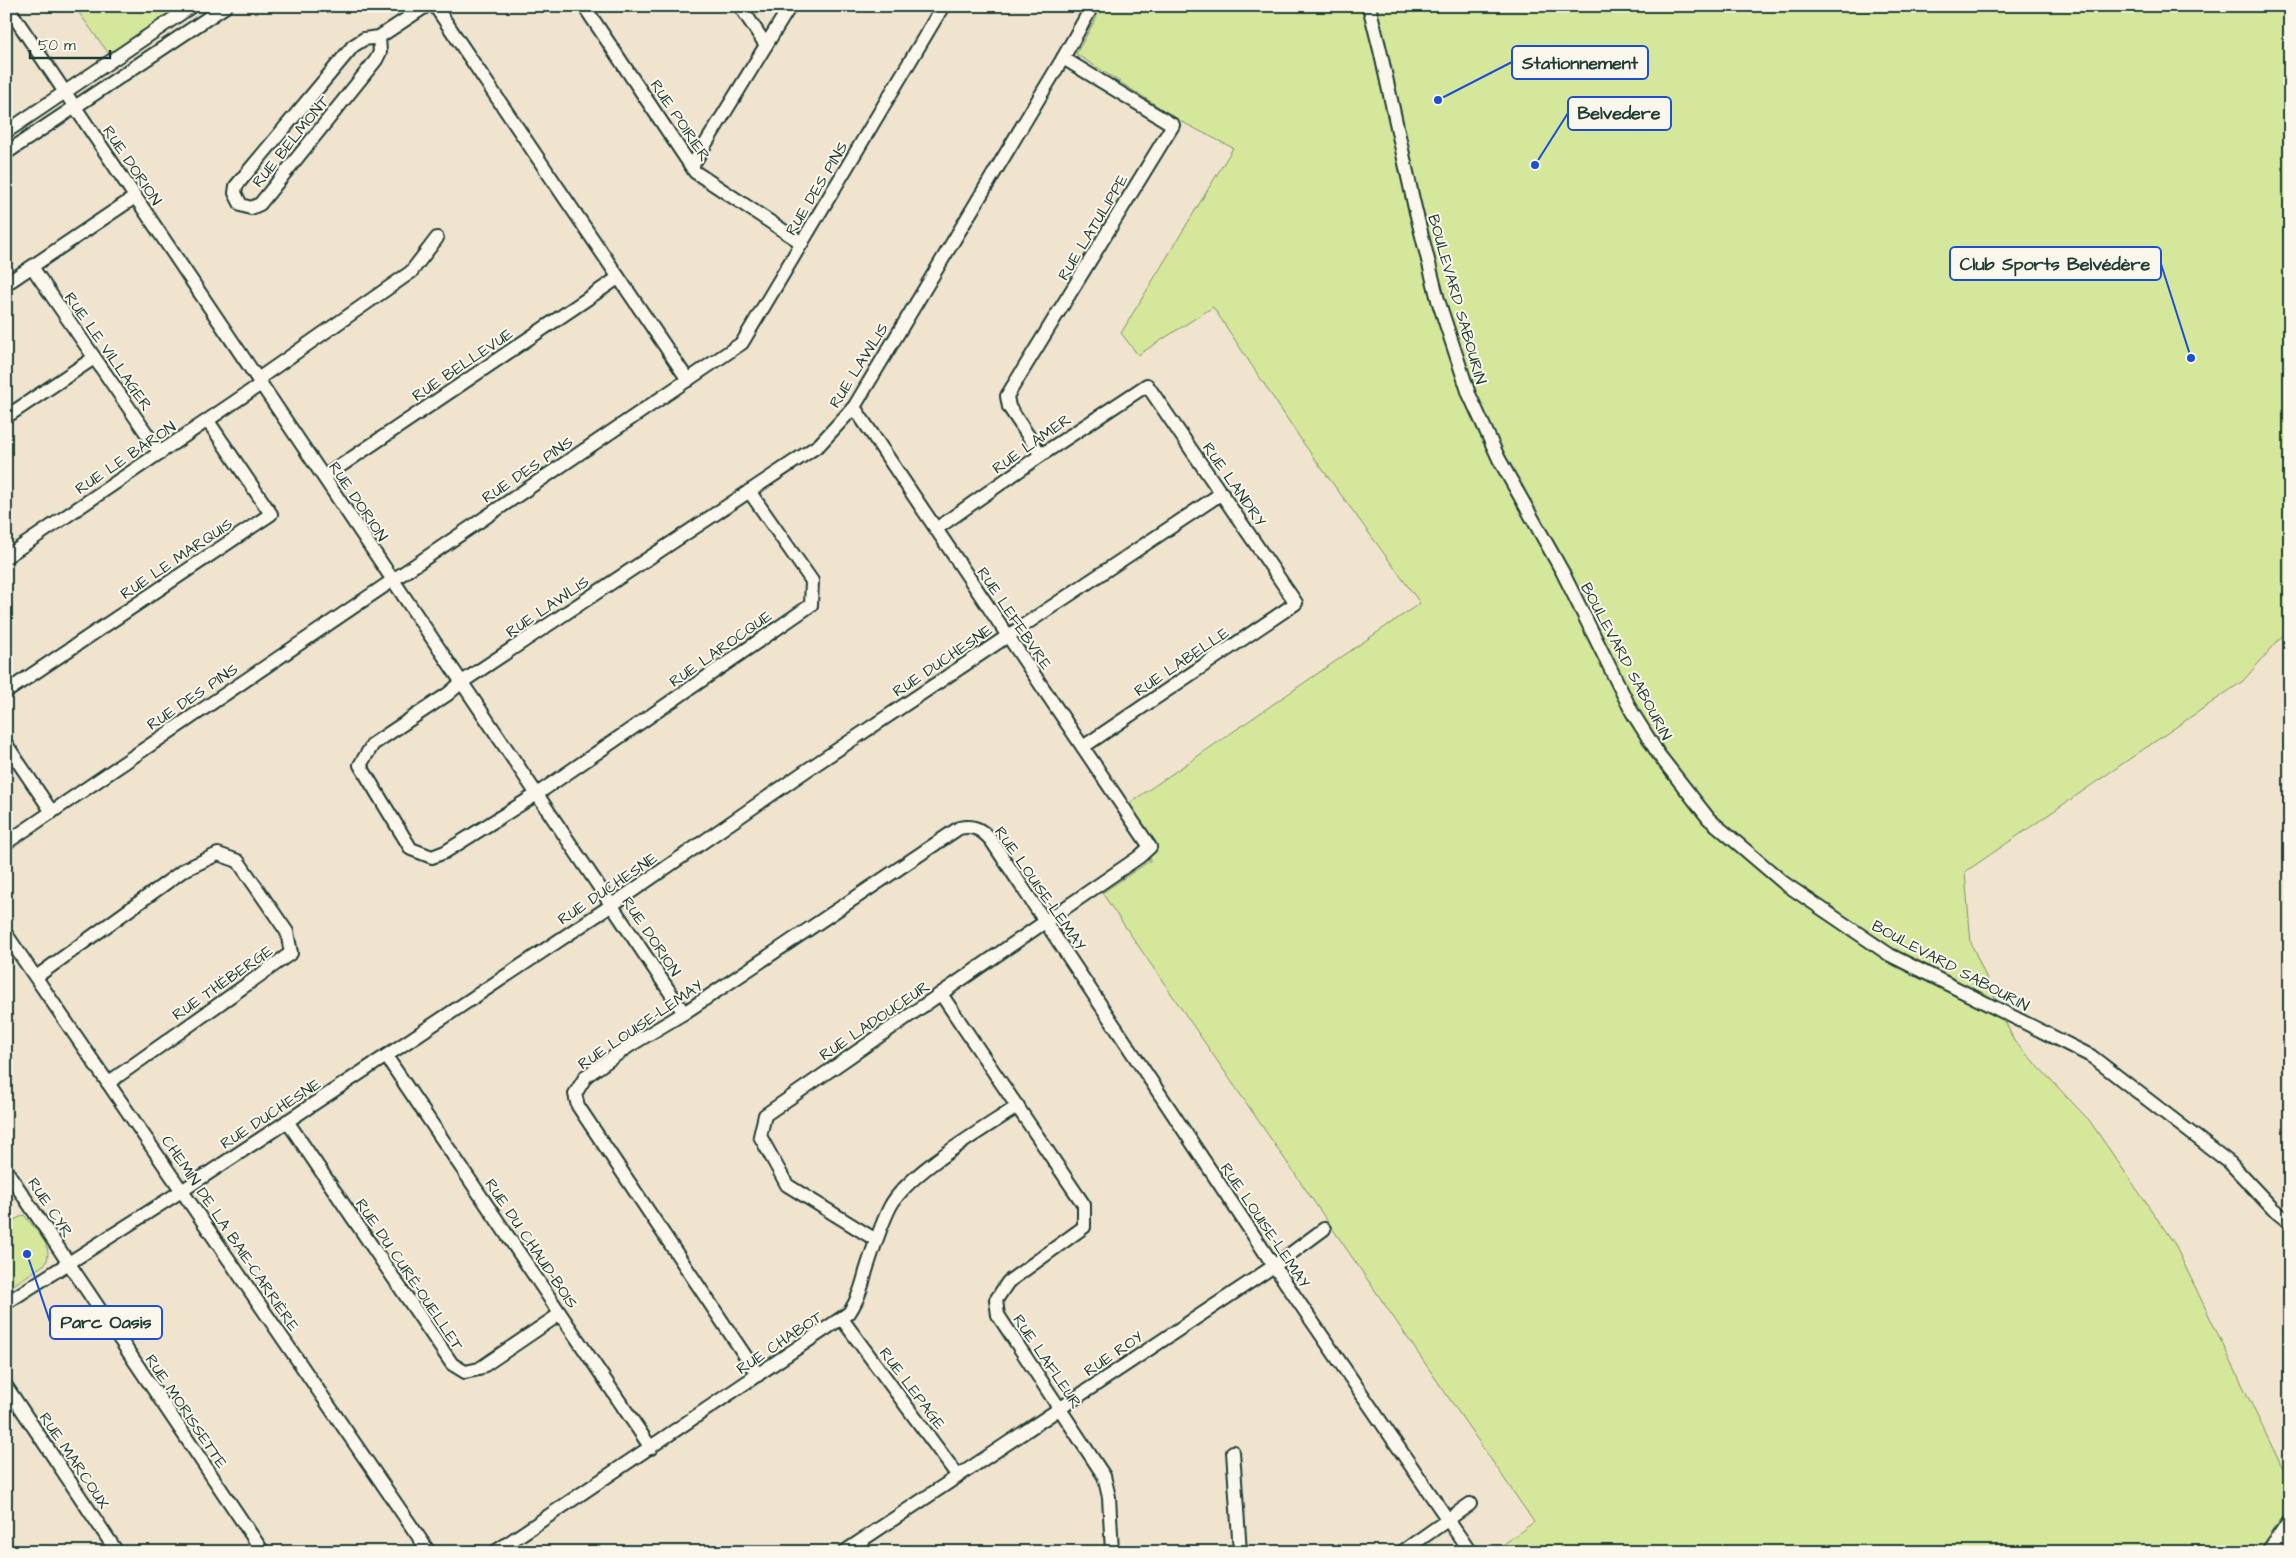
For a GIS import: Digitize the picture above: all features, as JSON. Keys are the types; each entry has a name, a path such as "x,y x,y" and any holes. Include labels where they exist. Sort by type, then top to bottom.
{"main road":[{"path":"2270,1552 2290,1524"}],"street":[{"name":"RUE DORION","path":"7,6 684,1013"},
{"path":"6,132 192,6"},
{"path":"6,153 226,6"},
{"name":"RUE BELMONT","path":"379,37 380,52 376,60 260,204 251,208 241,204 235,193 240,181 353,46 364,39 379,37 426,6"},
{"path":"434,6 688,380"},
{"name":"RUE POIRIER","path":"584,6 695,172 802,243"},
{"path":"740,6 766,45"},
{"path":"692,166 790,6"},
{"name":"RUE DES PINS","path":"6,843 742,343 943,6"},
{"name":"RUE LAWLIS","path":"537,794 444,852 432,856 411,849 360,765 373,744 448,694 462,682 819,445 854,407 1063,58 1089,12 1088,6"},
{"name":"BOULEVARD SABOURIN","path":"1368,6 1433,281 1469,394 1499,459 1562,571 1632,712 1659,755 1709,819 1784,883 1890,955 2091,1056 2230,1163 2273,1209 2290,1223"},
{"name":"RUE LATULIPPE","path":"1041,455 1009,407 1007,396 1173,125 1063,58"},
{"path":"6,284 135,197"},
{"name":"RUE LE BARON","path":"6,557 208,421 411,272 437,238"},
{"name":"RUE LE VILLAGER","path":"32,267 160,453"},
{"name":"RUE BELLEVUE","path":"324,477 618,278"},
{"path":"6,417 94,358"},
{"name":"RUE LAMER","path":"936,530 1041,455 1147,385"},
{"name":"RUE LANDRY","path":"1147,385 1296,602"},
{"name":"RUE LEFEBVRE","path":"854,407 1150,847"},
{"name":"RUE LE MARQUIS","path":"6,692 270,514 208,421"},
{"name":"RUE LAROCQUE","path":"537,794 811,605 812,581 749,491"},
{"name":"RUE DUCHESNE","path":"6,1303 183,1190 612,906 807,770 1222,493"},
{"name":"RUE LABELLE","path":"1083,747 1296,602"},
{"path":"6,744 52,812"},
{"name":"RUE LOUISE-LEMAY","path":"758,1375 578,1106 575,1094 586,1076 684,1013 959,828 970,826 981,829 991,840 1274,1266 1470,1552"},
{"name":"RUE LADOUCEUR","path":"876,1240 787,1185 760,1136 765,1115 1047,923 1139,857 1150,847"},
{"name":"RUE THÉBERGE","path":"36,977 184,870 218,854 238,860 287,932 290,953 108,1083"},
{"name":"CHEMIN DE LA BAIE-CARRIÈRE","path":"6,934 429,1552"},
{"name":"RUE LAFLEUR","path":"941,994 1084,1206 1084,1227 1008,1282 996,1300 998,1315 1104,1476 1109,1497 1112,1552"},
{"name":"RUE DU CHAUD-BOIS","path":"386,1056 651,1448"},
{"name":"RUE CHABOT","path":"495,1552 842,1319 849,1313 856,1301 876,1240 890,1208 906,1185 1018,1106"},
{"name":"RUE DU CURÉ-OUELLET","path":"287,1120 452,1364 465,1372 479,1369 560,1314"},
{"name":"RUE CYR","path":"6,1170 68,1263"},
{"name":"RUE ROY","path":"844,1552 1274,1266 1324,1229"},
{"name":"RUE MORISSETTE","path":"68,1263 263,1552"},
{"name":"RUE LEPAGE","path":"842,1319 958,1476"},
{"name":"RUE MARCOUX","path":"6,1386 117,1552"},
{"path":"1233,1452 1240,1552"},
{"path":"1402,1552 1470,1504"}],"green space":[{"path":"74,6 178,6 109,54"},
{"path":"1103,6 2290,6 2290,627 2243,681 1965,872 1971,943 2014,1041 2089,1120 2174,1243 2290,1484 2290,1552 1493,1552 1534,1522 1102,893 1151,860 1118,811 1420,603 1304,444 1213,307 1138,355 1121,333 1233,148 1184,123 1076,54"},
{"path":"24,1215 46,1245 48,1258 45,1264 6,1290 6,1224"}],"place":[{"name":"Stationnement","path":"1438,100"},
{"name":"Belvedere","path":"1535,165"},
{"name":"Club Sports Belvédère","path":"2191,358"},
{"name":"Parc Oasis","path":"27,1254"}]}
